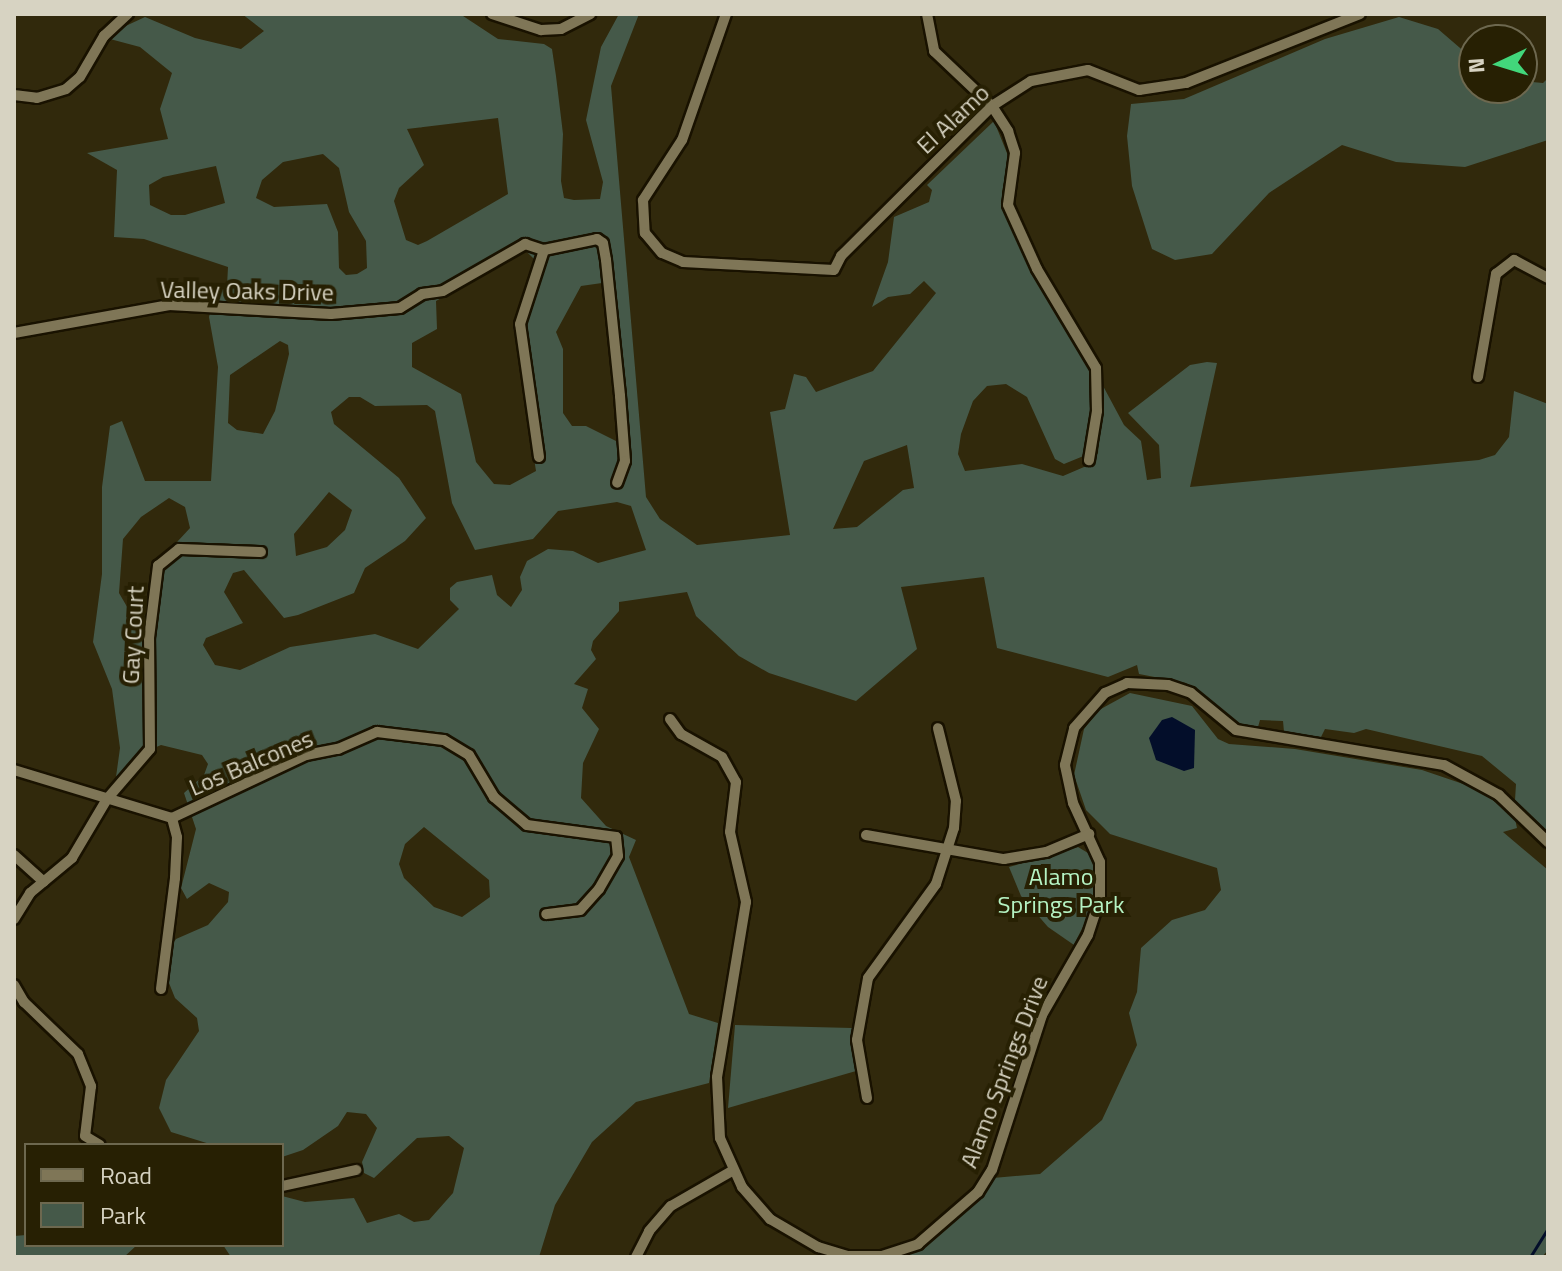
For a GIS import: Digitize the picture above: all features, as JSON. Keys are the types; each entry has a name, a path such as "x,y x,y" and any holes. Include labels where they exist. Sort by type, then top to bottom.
{"street":[{"path":"14,95 37,98 66,89 80,77 104,36 128,14"},
{"path":"492,14 541,30 561,29 590,14"},
{"name":"El Alamo","path":"726,14 682,140 643,200 645,233 662,253 683,262 834,270 841,256 992,106 1031,81 1088,70 1139,90 1186,83 1360,14"},
{"path":"927,14 934,51 992,106 1015,153 1007,193 1013,217 1096,368 1097,411 1089,460"},
{"name":"Valley Oaks Drive","path":"14,333 169,305 331,314 400,308 422,294 443,291 525,244 544,250 597,239 603,243 625,461 617,483"},
{"path":"539,457 520,324 544,250"},
{"path":"1478,377 1496,274 1514,260 1548,278"},
{"name":"Gay Court","path":"14,919 44,882 72,858 107,799 150,749 149,638 158,566 179,549 261,552"},
{"name":"Alamo Springs Drive","path":"670,719 681,734 722,757 736,782 730,837 746,908 715,1107 732,1171 756,1204 785,1230 818,1247 858,1257 882,1256 918,1244 972,1197 1000,1150 1048,1002 1096,917 1101,871 1089,834 1067,787 1069,740 1091,703 1116,686 1138,682 1191,693 1236,730 1424,760 1463,772 1499,795 1548,842"},
{"path":"867,1098 857,1040 868,978 936,884 949,850 956,801 938,728"},
{"name":"Los Balcones","path":"172,818 306,755 338,749 377,732 444,740 469,755 494,797 527,825 616,837 618,856 580,910 546,914"},
{"path":"14,770 172,818 177,837 175,878 161,989"},
{"path":"866,835 1017,858 1089,834"},
{"path":"14,855 29,863 44,882"},
{"path":"14,985 24,1002 78,1054 91,1086 85,1136 97,1143"},
{"path":"284,1186 356,1170"},
{"path":"636,1257 649,1231 671,1206 732,1171"}],"green space":[{"path":"242,14 460,14 498,39 544,44 552,49 556,76 563,134 561,181 564,198 600,199 603,182 586,120 601,47 619,14 639,14 611,86 646,497 660,519 697,545 790,535 770,412 785,409 794,374 806,377 816,392 873,371 936,293 924,281 910,294 888,297 872,307 888,262 894,217 929,202 932,190 927,185 994,121 1009,158 1002,192 1009,219 1043,292 1091,366 1092,427 1086,455 1064,464 1055,459 1027,397 1006,384 987,386 973,401 961,434 958,454 965,471 1022,464 1063,476 1091,464 1098,453 1102,384 1124,425 1141,441 1147,480 1161,478 1159,445 1128,413 1190,365 1207,362 1217,363 1190,487 1479,460 1495,455 1509,437 1514,391 1548,404 1548,832 1515,800 1516,784 1482,756 1366,729 1354,733 1325,729 1321,737 1284,732 1283,721 1260,720 1258,727 1249,728 1231,724 1186,683 1139,674 1137,665 1108,677 997,648 984,577 901,587 917,649 856,701 769,673 739,656 696,616 687,592 619,602 619,611 593,641 591,650 596,659 574,684 588,689 582,708 599,729 583,763 581,798 606,826 636,840 629,857 689,1014 718,1023 709,1083 636,1102 592,1142 555,1205 539,1257 231,1257 224,1247 284,1247 284,1197 305,1202 354,1198 367,1223 399,1214 414,1222 429,1220 453,1193 464,1148 449,1136 417,1138 374,1178 364,1173 362,1162 377,1128 366,1114 347,1112 338,1126 303,1150 284,1156 284,1143 207,1143 171,1132 159,1108 166,1080 199,1031 197,1018 175,998 169,983 171,946 176,939 208,925 228,902 229,892 209,883 187,899 181,888 196,829 184,793 204,775 208,764 202,755 161,745 138,755 116,777 120,748 112,689 93,642 102,574 102,487 110,426 122,421 145,481 211,481 218,367 209,317 214,296 227,286 228,267 144,239 114,237 117,170 87,153 168,139 160,109 172,73 140,47 110,39 117,30 145,17 195,38 241,49 264,31","holes":["498,118 508,194 418,245 406,240 394,201 399,188 424,165 407,129","323,154 339,168 349,212 366,241 367,268 357,274 346,275 339,268 338,232 327,204 274,207 256,198 262,180 283,162","216,166 225,203 185,215 171,215 150,205 149,185 163,177","609,246 632,457 625,481 615,477 620,443 586,426 572,426 563,413 563,349 556,332 581,286 602,283 599,253","526,251 537,262 513,325 536,471 510,485 494,484 476,462 461,394 412,367 412,343 437,329 436,301","280,341 288,345 289,354 275,411 263,434 237,430 228,423 230,375","349,397 360,397 375,406 427,405 435,411 452,503 475,550 533,539 558,511 617,502 631,506 646,550 598,563 573,551 548,549 527,561 520,577 522,590 511,607 497,595 492,575 457,582 450,588 450,600 459,609 418,649 375,634 290,647 240,670 215,665 203,645 206,638 243,623 224,592 233,573 244,570 284,618 298,615 354,593 365,568 405,541 426,518 399,478 334,424 331,412","907,445 914,488 903,490 857,527 833,529 864,461","329,492 352,510 345,530 327,547 296,556 294,534","169,498 185,507 190,528 153,568 146,610 133,617 119,593 123,539 141,517","424,827 489,880 490,897 462,917 434,907 404,878 399,864 405,844"]},
{"path":"1399,17 1438,29 1458,46 1458,104 1538,104 1538,83 1543,83 1548,78 1548,140 1465,167 1396,162 1342,145 1269,193 1212,254 1175,260 1152,249 1132,186 1127,136 1131,104 1184,99 1325,39"},
{"path":"1130,693 1192,706 1218,739 1229,744 1295,749 1422,770 1481,790 1515,819 1517,828 1503,832 1548,870 1548,1250 1542,1257 901,1257 932,1241 993,1178 1040,1174 1102,1120 1137,1045 1129,1013 1137,992 1141,948 1172,920 1205,910 1221,890 1217,868 1110,834 1086,810 1074,775 1084,729 1099,710"},
{"name":"Alamo Springs Park","path":"1078,847 1093,856 1096,884 1092,908 1074,945 1048,927 1021,896 1009,867"},
{"path":"735,1025 852,1028 856,1071 728,1108"},
{"path":"24,1235 24,1247 135,1247 124,1257 14,1257 14,1236"}],"water":[{"path":"1172,717 1195,730 1194,768 1184,771 1156,760 1149,738 1162,720"}],"waterway":[{"path":"1530,1257 1548,1228"}]}
